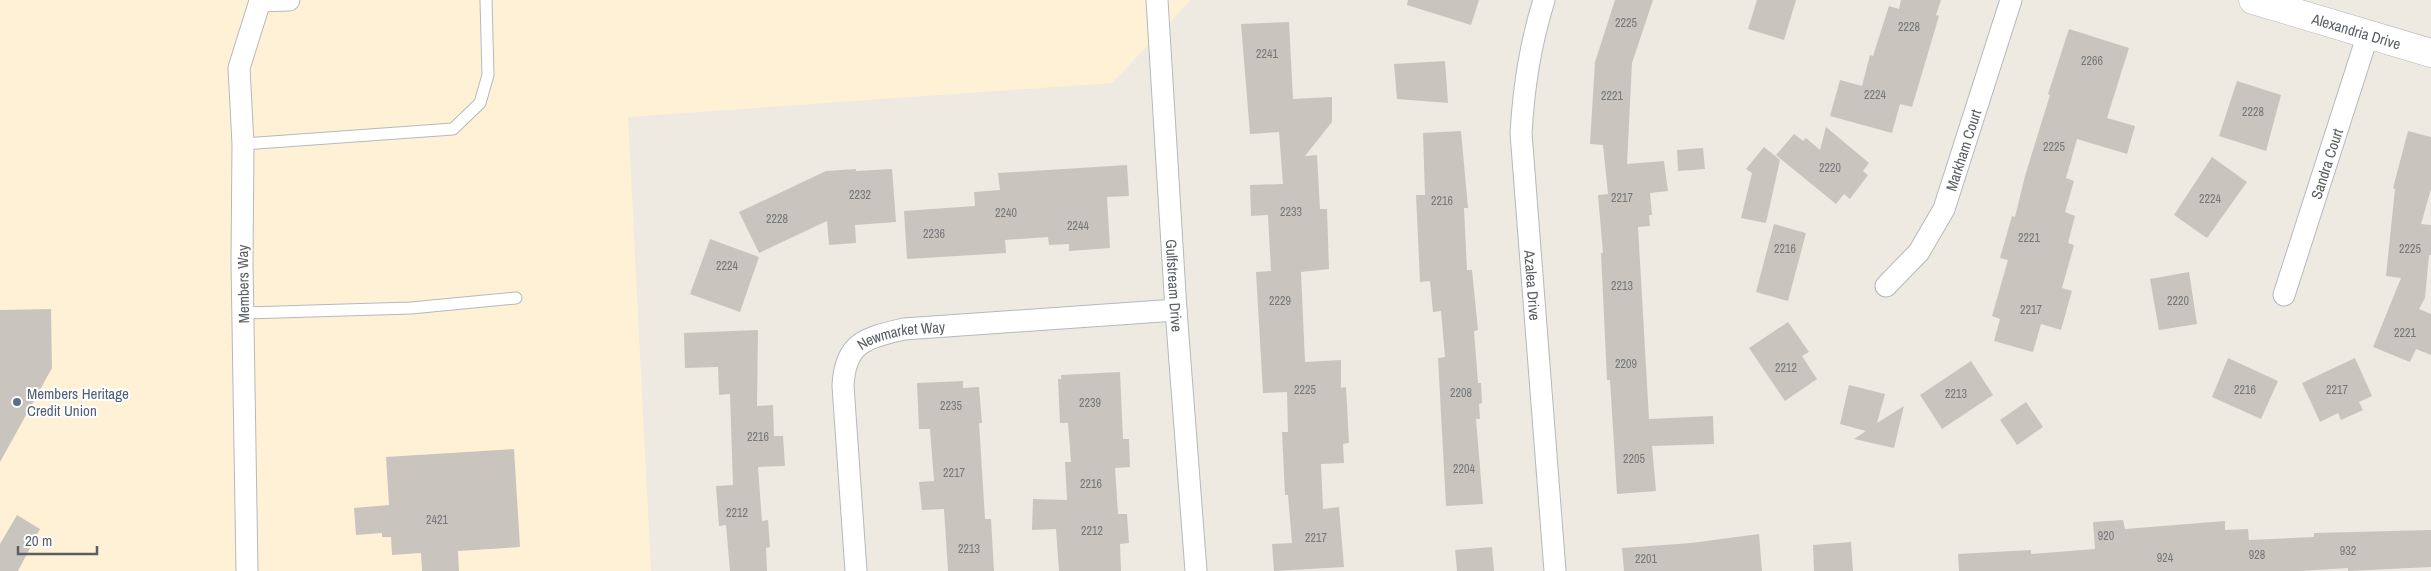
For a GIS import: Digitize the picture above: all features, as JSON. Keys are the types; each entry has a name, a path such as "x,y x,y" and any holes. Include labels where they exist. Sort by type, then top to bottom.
{"street":[{"path":"260,1 289,0"},
{"name":"Gulfstream Drive","path":"1158,0 1176,310 1196,571"},
{"name":"Azalea Drive","path":"1544,0 1532,37 1524,82 1521,133 1555,571"},
{"name":"Markham Court","path":"1886,286 1919,252 1944,208 2011,0"},
{"name":"Alexandria Drive","path":"2253,0 2431,53"},
{"name":"Members Way","path":"247,571 243,313 243,144 239,68 260,1"},
{"name":"Sandra Court","path":"2284,295 2368,34"},
{"name":"Newmarket Way","path":"856,571 843,386 844,368 857,344 880,335 904,329 1176,310"}],"lane":[{"path":"243,144 453,129 480,104 488,75 486,0"},
{"path":"243,313 411,308 516,298"}],"shaded area":[{"path":"0,0 1191,0 1112,83 628,117 651,571 0,571"}],"building":[{"path":"1408,0 1479,0 1471,25 1407,5"},
{"path":"1615,0 1653,0 1632,63 1627,164 1664,161 1668,191 1650,193 1652,215 1649,215 1650,226 1638,227 1649,419 1713,416 1714,444 1652,446 1656,491 1617,494 1610,380 1607,380 1601,253 1603,253 1598,195 1608,194 1603,145 1590,144 1595,62"},
{"path":"1757,0 1796,0 1784,40 1748,29"},
{"path":"1901,0 1941,0 1936,15 1939,16 1912,107 1900,104 1892,133 1830,116 1840,80 1862,86 1870,55 1873,56 1889,6 1899,9"},
{"path":"1289,22 1293,99 1332,97 1332,122 1305,156 1317,155 1320,209 1327,209 1329,269 1301,272 1305,362 1341,360 1341,388 1346,387 1349,443 1343,444 1344,463 1321,464 1323,509 1339,507 1344,567 1274,571 1272,544 1292,543 1288,495 1285,495 1282,432 1288,432 1287,392 1263,393 1256,272 1271,271 1268,215 1251,216 1250,185 1283,184 1279,132 1250,134 1241,24"},
{"path":"2069,29 2129,48 2107,118 2135,126 2127,154 2077,139 2066,178 2074,181 2065,212 2075,216 2068,243 2074,245 2062,288 2072,291 2061,330 2041,324 2033,352 1994,341 2000,319 1992,316 2008,260 2000,258 2012,216 2015,217 2025,176 2050,95 2048,94"},
{"path":"1445,61 1448,103 1397,99 1394,64"},
{"path":"2237,81 2281,95 2266,151 2219,136"},
{"path":"1826,127 1869,163 1863,171 1868,175 1850,199 1844,194 1836,204 1776,155 1794,134 1803,141 1806,138 1820,150"},
{"path":"1461,131 1468,208 1464,208 1467,270 1472,270 1478,330 1474,331 1478,383 1481,383 1482,403 1479,404 1480,419 1476,419 1483,504 1446,506 1438,358 1445,357 1441,311 1433,312 1430,281 1420,282 1416,195 1425,195 1423,133"},
{"path":"2408,131 2431,137 2431,189 2421,224 2431,225 2431,255 2429,255 2425,298 2419,309 2431,314 2431,355 2416,349 2410,362 2373,347 2401,278 2386,276 2395,189 2393,188"},
{"path":"1764,147 1780,160 1766,223 1741,218 1752,173 1746,169"},
{"path":"1703,148 1705,169 1678,171 1677,150"},
{"path":"2212,157 2247,182 2207,238 2174,215"},
{"path":"1127,165 1129,196 1107,197 1110,248 1069,251 1069,244 1049,245 1048,237 1005,240 1006,253 907,259 904,211 975,206 974,192 1000,190 998,173"},
{"path":"856,169 856,171 892,169 896,222 855,225 856,243 829,245 827,221 759,253 739,212 826,171"},
{"path":"1774,224 1806,233 1788,301 1756,292"},
{"path":"710,239 759,257 740,312 690,294"},
{"path":"2189,272 2197,324 2159,330 2150,279"},
{"name":"Members Heritage Credit Union","path":"51,309 52,368 0,462 0,310"},
{"path":"1788,322 1809,352 1802,356 1817,379 1785,401 1749,348"},
{"path":"758,330 757,406 773,405 774,436 783,436 785,466 758,467 762,521 768,520 770,547 766,548 767,571 730,571 726,525 719,526 716,486 733,485 730,394 719,395 718,367 685,368 684,333"},
{"path":"2228,358 2278,381 2261,419 2212,397"},
{"path":"2355,358 2372,396 2359,402 2363,410 2341,420 2338,413 2320,422 2302,383"},
{"path":"1971,361 1993,395 1942,429 1920,395"},
{"path":"1120,372 1123,439 1129,439 1130,467 1115,468 1118,514 1127,514 1129,543 1120,544 1121,571 1059,571 1056,529 1032,530 1033,499 1067,500 1065,462 1071,462 1068,423 1060,423 1058,379 1061,379 1061,375"},
{"path":"963,381 963,388 979,387 982,423 979,423 985,519 991,519 994,571 948,571 944,509 922,510 919,482 934,481 930,429 919,429 917,383"},
{"path":"1849,385 1885,394 1877,423 1904,406 1894,448 1854,439 1866,431 1840,424"},
{"path":"2026,402 2043,427 2017,445 2000,420"},
{"path":"514,449 520,547 458,551 459,571 422,571 421,553 392,555 391,537 382,537 382,533 356,535 354,508 389,505 386,457"},
{"path":"17,515 40,529 18,571 0,571 0,544"},
{"path":"2123,520 2125,529 2225,521 2225,530 2248,529 2249,540 2314,537 2314,533 2431,530 2431,567 2348,571 2348,568 2300,571 1959,571 1958,554 2031,550 2031,554 2095,549 2093,522"},
{"path":"1759,534 1762,571 1624,571 1622,548 1691,543"},
{"path":"1851,542 1853,571 1814,571 1813,545"},
{"path":"1492,547 1494,571 1457,571 1455,550"}],"place":[{"name":"Members Heritage Credit Union","path":"17,402"}]}
